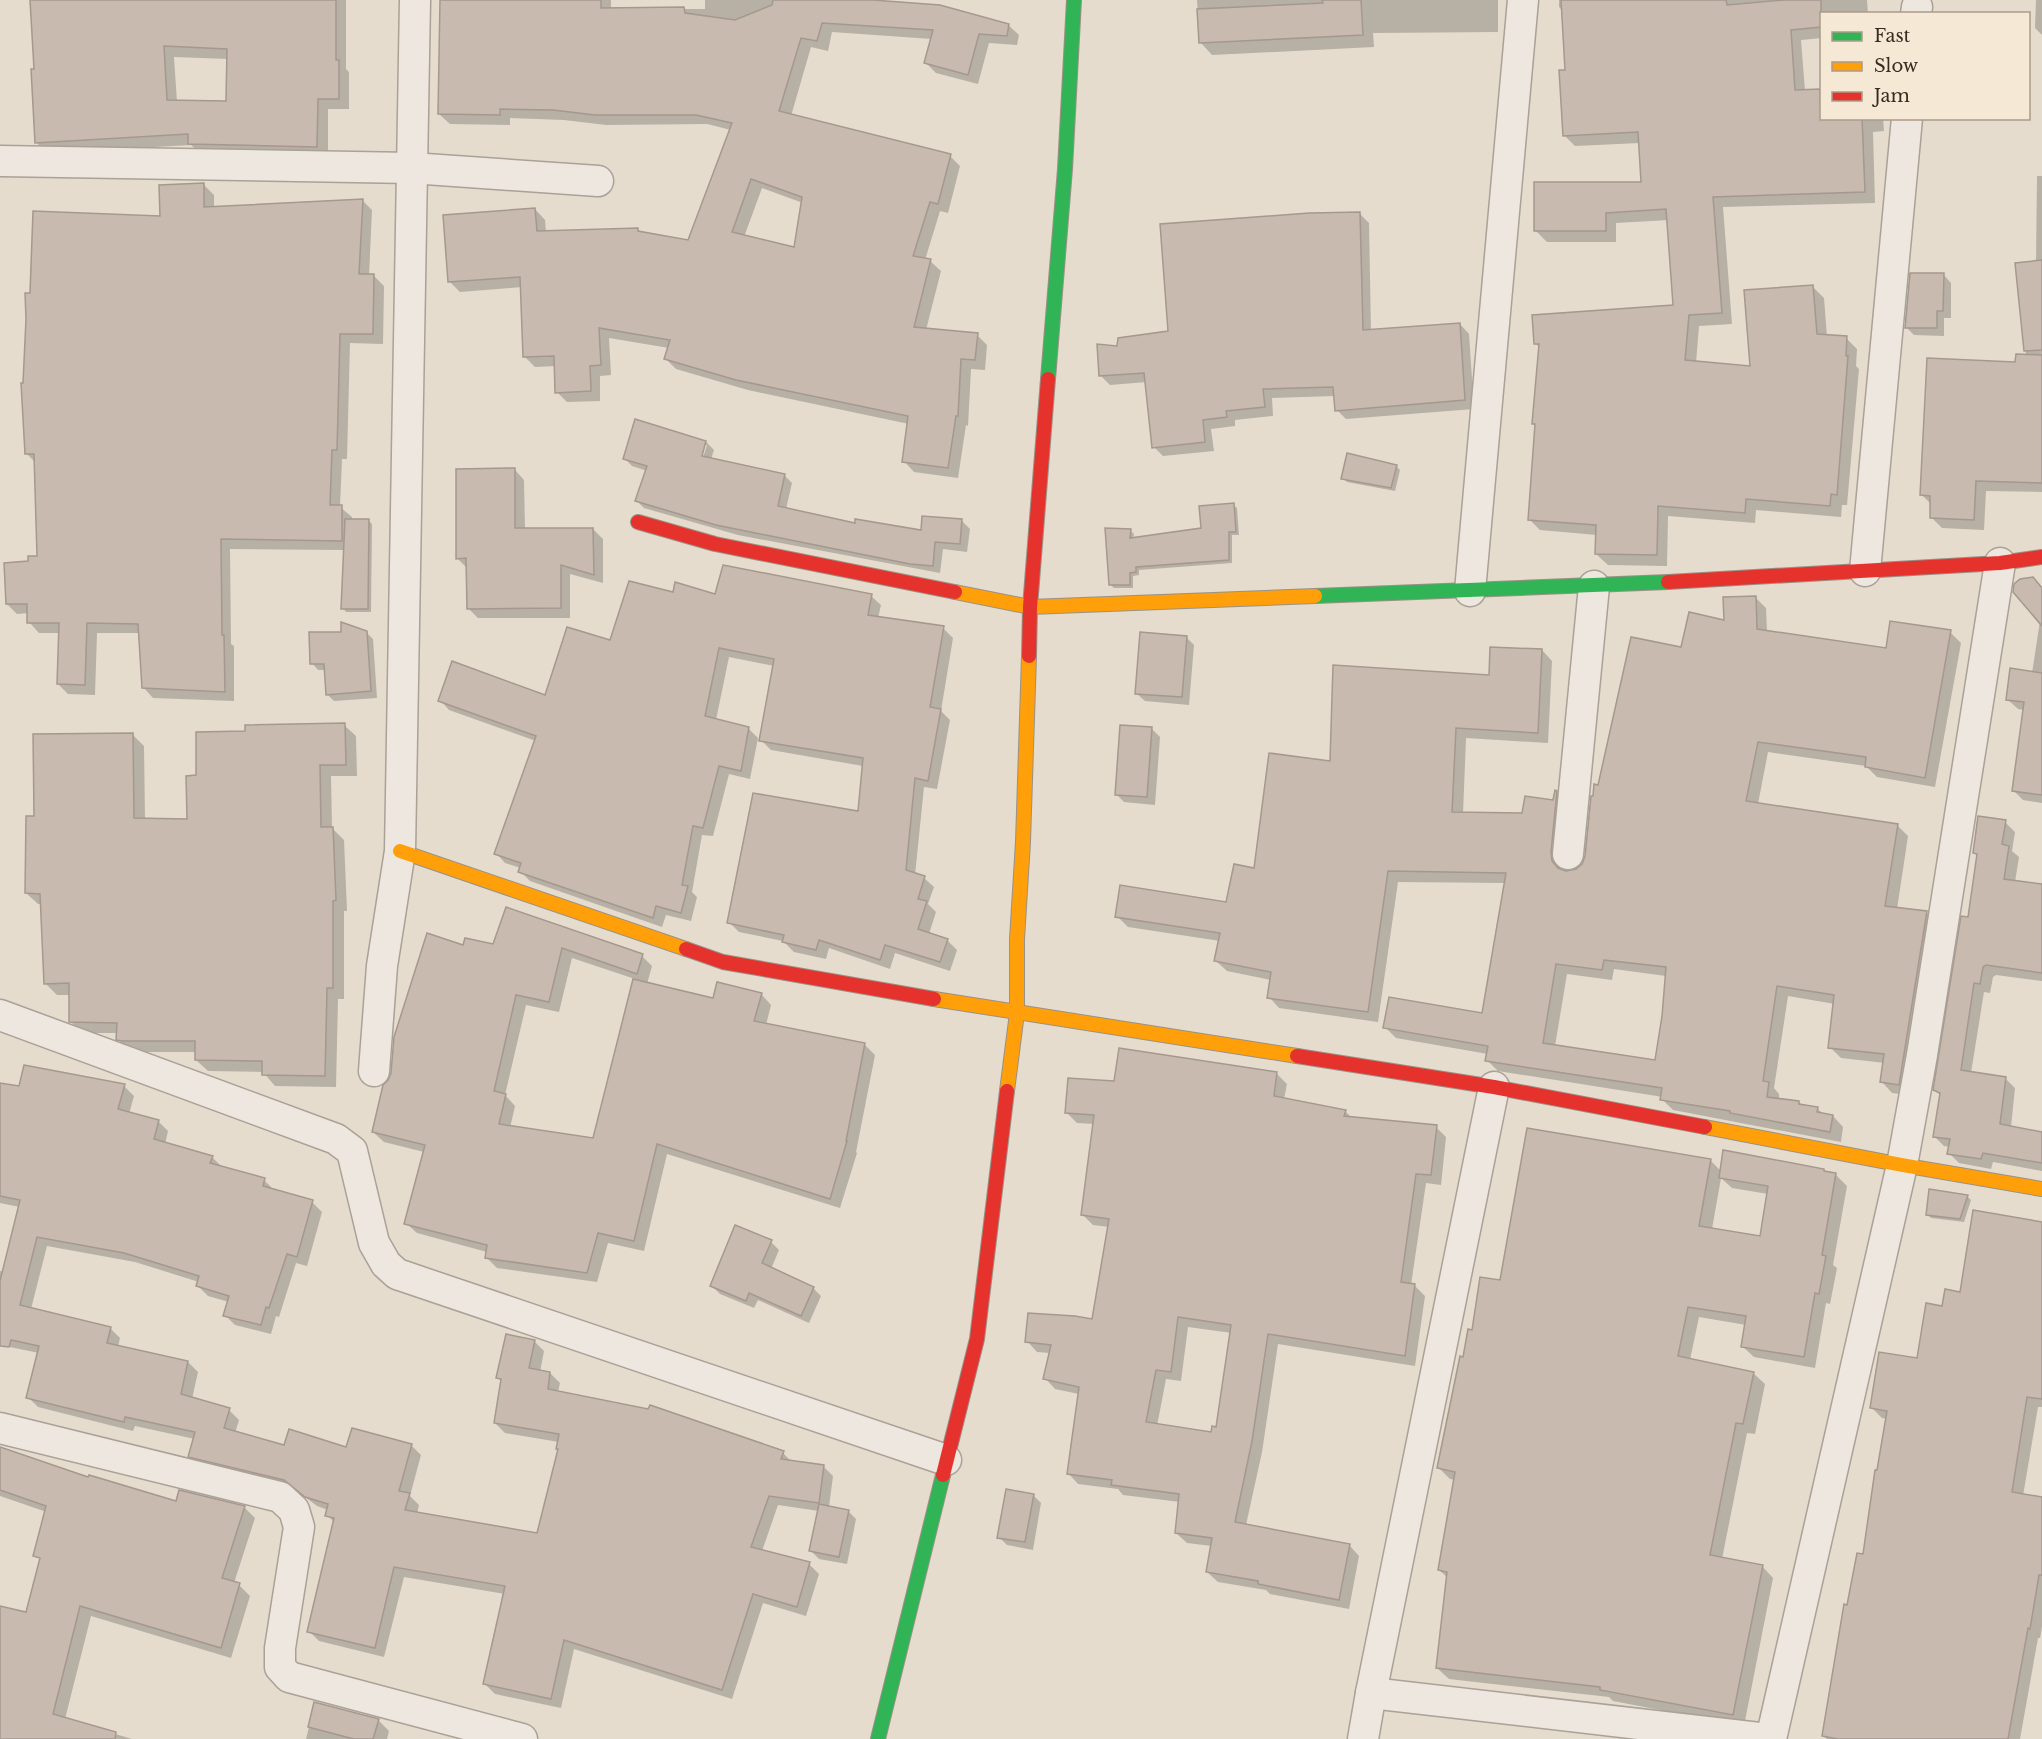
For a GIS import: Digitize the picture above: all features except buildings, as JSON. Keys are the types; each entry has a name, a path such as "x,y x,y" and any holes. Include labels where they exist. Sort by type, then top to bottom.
{"street":[{"path":"374,1071 382,966 400,851 415,0"},
{"path":"878,1739 977,1339 1017,1013 1017,939 1023,842 1030,607 1065,169 1074,0"},
{"path":"1470,591 1523,0"},
{"path":"1865,571 1906,120"},
{"path":"0,161 411,168 598,181"},
{"path":"638,522 715,544 1030,607 1594,586 2000,563 2042,557"},
{"path":"1371,1693 1769,1739 1902,1165 1924,1043 2000,563"},
{"path":"1568,854 1594,586"},
{"path":"400,851 723,962 1017,1013 1494,1087 1902,1165 2042,1189"},
{"path":"0,1015 336,1139 352,1152 374,1243 386,1264 397,1274 946,1460"},
{"path":"1363,1739 1494,1087"},
{"path":"0,1428 280,1497 294,1510 299,1527 280,1648 280,1667 289,1677 522,1739"}],"traffic: fast":[{"path":"1048,379 1065,169 1074,0"},
{"path":"1315,596 1668,582"},
{"path":"878,1739 943,1475"}],"traffic: slow":[{"path":"955,592 1030,607 1315,596"},
{"path":"1007,1091 1017,1013 1017,939 1023,842 1029,656"},
{"path":"400,851 686,949"},
{"path":"934,999 1297,1056"},
{"path":"1705,1127 2042,1189"}],"traffic: jam":[{"path":"1029,656 1030,607 1048,379"},
{"path":"638,522 715,544 955,592"},
{"path":"1668,582 2000,563 2042,557"},
{"path":"686,949 723,962 934,999"},
{"path":"1297,1056 1494,1087 1705,1127"},
{"path":"943,1475 977,1339 1007,1091"}]}
